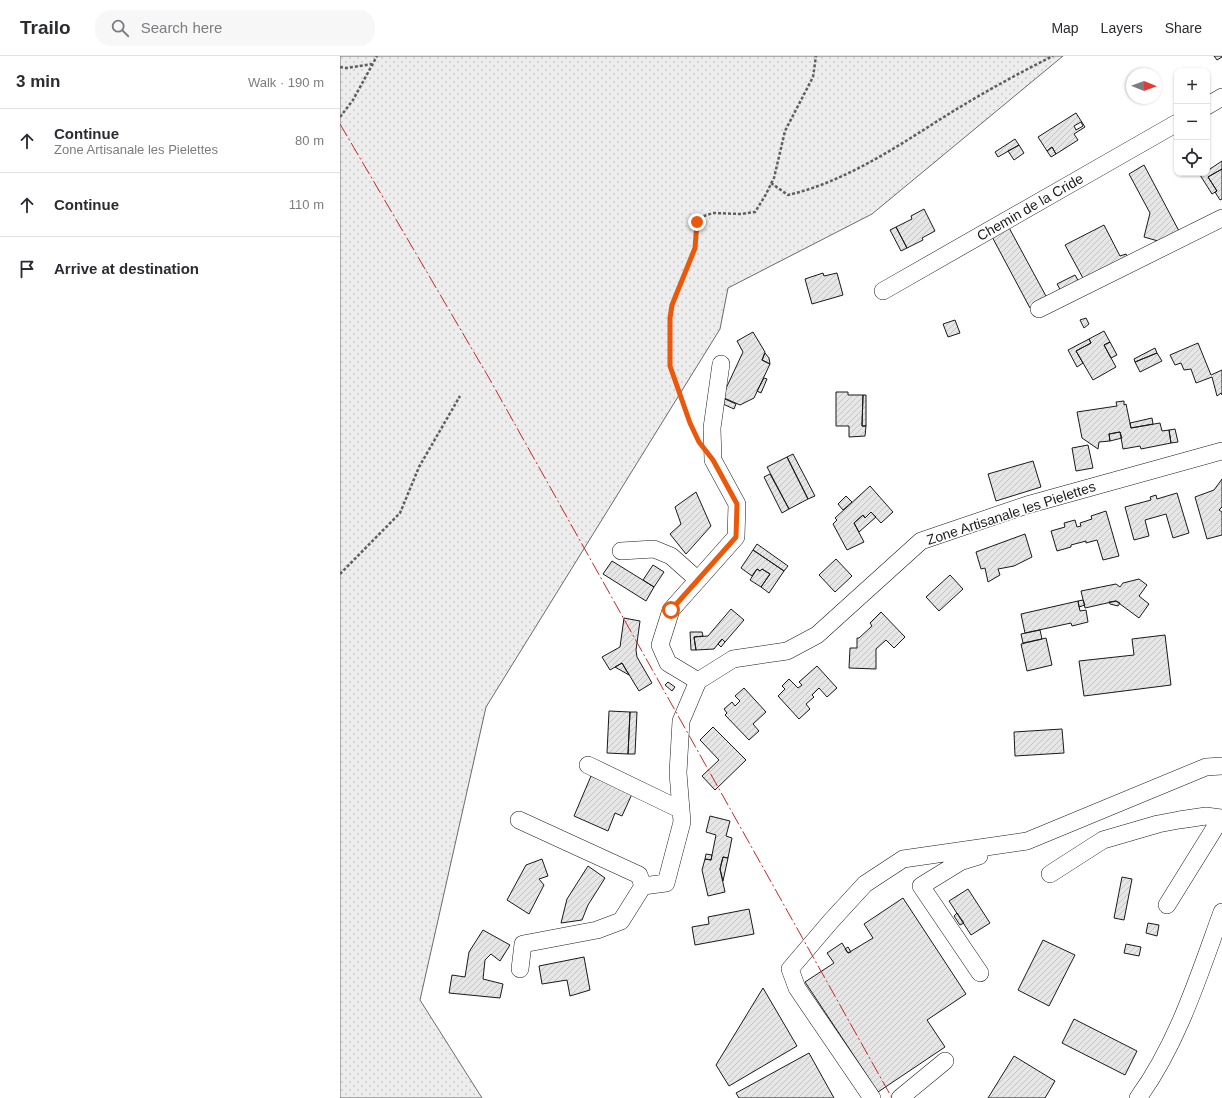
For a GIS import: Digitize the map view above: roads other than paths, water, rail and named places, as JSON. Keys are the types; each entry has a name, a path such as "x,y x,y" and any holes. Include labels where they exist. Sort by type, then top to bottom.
{"street":[{"path":"1210,104 1222,97"},
{"name":"Chemin de la Cride","path":"883,291 1174,125"},
{"path":"1039,309 1222,218"},
{"path":"643,886 666,883 682,822 678,773 682,721 698,681 668,663 660,646 671,610 736,537 737,504 713,460 712,428 722,364"},
{"name":"Zone Artisanale les Pielettes","path":"698,681 733,659 787,651 817,635 921,541 1027,505 1222,451"},
{"path":"621,551 654,549 671,556 698,580"},
{"path":"588,765 674,807 681,808"},
{"path":"980,973 921,886 960,862 1027,841 1214,766"},
{"path":"1050,874 1103,840 1158,824 1179,820 1206,816 1221,818 1167,905"},
{"path":"519,820 638,875 643,886"},
{"path":"872,1098 797,988 790,969 865,884 903,859 1027,841"},
{"path":"520,969 523,944 597,930 622,922 643,886"},
{"path":"1138,1098 1162,1059 1176,1031 1222,912"},
{"path":"900,1098 945,1061"}]}
